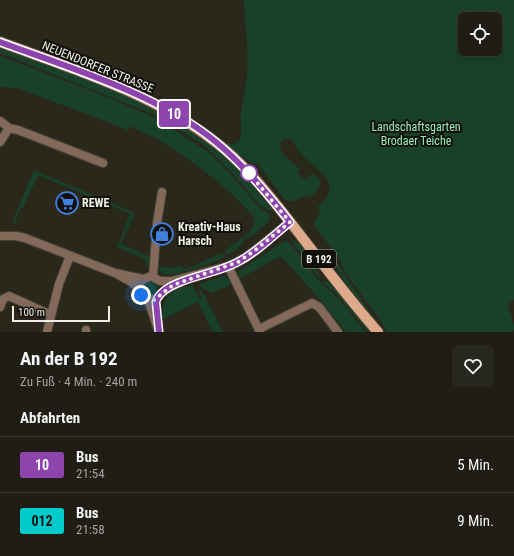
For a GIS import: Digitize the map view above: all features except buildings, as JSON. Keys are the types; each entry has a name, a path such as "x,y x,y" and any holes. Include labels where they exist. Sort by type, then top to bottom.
{"main road":[{"name":"NEUENDORFER STRASSE","path":"0,42 133,93 173,113 200,130 229,153 266,193 378,332"}],"street":[{"path":"0,121 9,128 18,130 103,163"},
{"path":"0,142 9,128"},
{"path":"162,192 157,224 156,279 163,287 162,292"},
{"path":"158,329 156,299 162,292 173,285 228,266 245,258 290,222"},
{"path":"0,236 16,236 25,238 115,273 143,279 172,281 193,277"},
{"path":"47,332 59,284 70,256"},
{"path":"228,266 260,331 312,303 319,307 338,332"},
{"path":"115,273 131,282 139,289 141,295 147,299 156,299"},
{"path":"139,289 143,279"},
{"path":"0,307 3,299 9,296 51,315"},
{"path":"147,299 158,329"}],"green space":[{"name":"Landschaftsgarten Brodaer Teiche","path":"244,0 514,0 514,299 508,305 514,330 511,332 387,332 381,321 347,275 339,258 314,225 320,211 318,207 326,198 329,190 329,184 321,172 301,154 290,139 284,139 281,143 280,147 284,155 300,169 297,172 305,180 313,173 320,180 318,189 313,195 308,198 308,195 306,195 293,202 284,199 257,163 253,164 197,125 0,39 0,35 88,69 145,94 200,124 226,143 233,144 238,142 241,134 241,113 246,86 247,52"},
{"path":"0,46 116,91 171,118 222,152 272,209 270,211 260,205 233,174 200,142 151,113 0,53"},
{"path":"0,56 97,93 160,121 207,151 232,176 259,207 268,213 270,217 269,222 248,239 247,237 243,240 244,242 233,252 228,254 225,251 250,232 255,219 244,206 220,184 207,173 153,136 152,137 130,126 128,130 18,88 0,87"},
{"path":"34,170 135,213 121,244 150,257 148,266 145,265 147,260 117,247 130,214 38,175 23,208 21,207 15,221 19,225 12,223"},
{"path":"294,240 302,246 320,276 319,278 293,243"},
{"path":"288,241 321,283 341,301 365,332 346,332 324,304 281,256 239,279 239,271 283,242"},
{"path":"222,253 225,256 223,258 194,269 169,274 163,274 160,271 159,267 171,268 181,266 184,270"},
{"path":"338,263 345,276 378,323 381,330 342,278 336,267"},
{"path":"224,276 228,278 231,284 212,293 203,289 199,284"},
{"path":"151,281 156,283 158,288 156,293 151,295 146,293 144,288 146,283"},
{"path":"326,281 339,293 371,332 366,330 336,293 322,282"},
{"path":"192,285 201,301 202,300 197,286 204,295 223,332 213,332 198,302 163,319 163,308 168,296 178,289"}],"bus line":[{"name":"10","path":"0,42 140,96 173,113 215,141 229,153 253,177 290,222 238,262 193,277 173,285 162,292 160,297 156,299 155,308 159,332"}],"place":[{"name":"REWE","path":"67,203"},
{"name":"Kreativ-Haus Harsch","path":"162,234"}],"route":[{"path":"141,295 144,298 154,300 160,297 162,292 173,285 238,262 290,222 249,173"}]}
